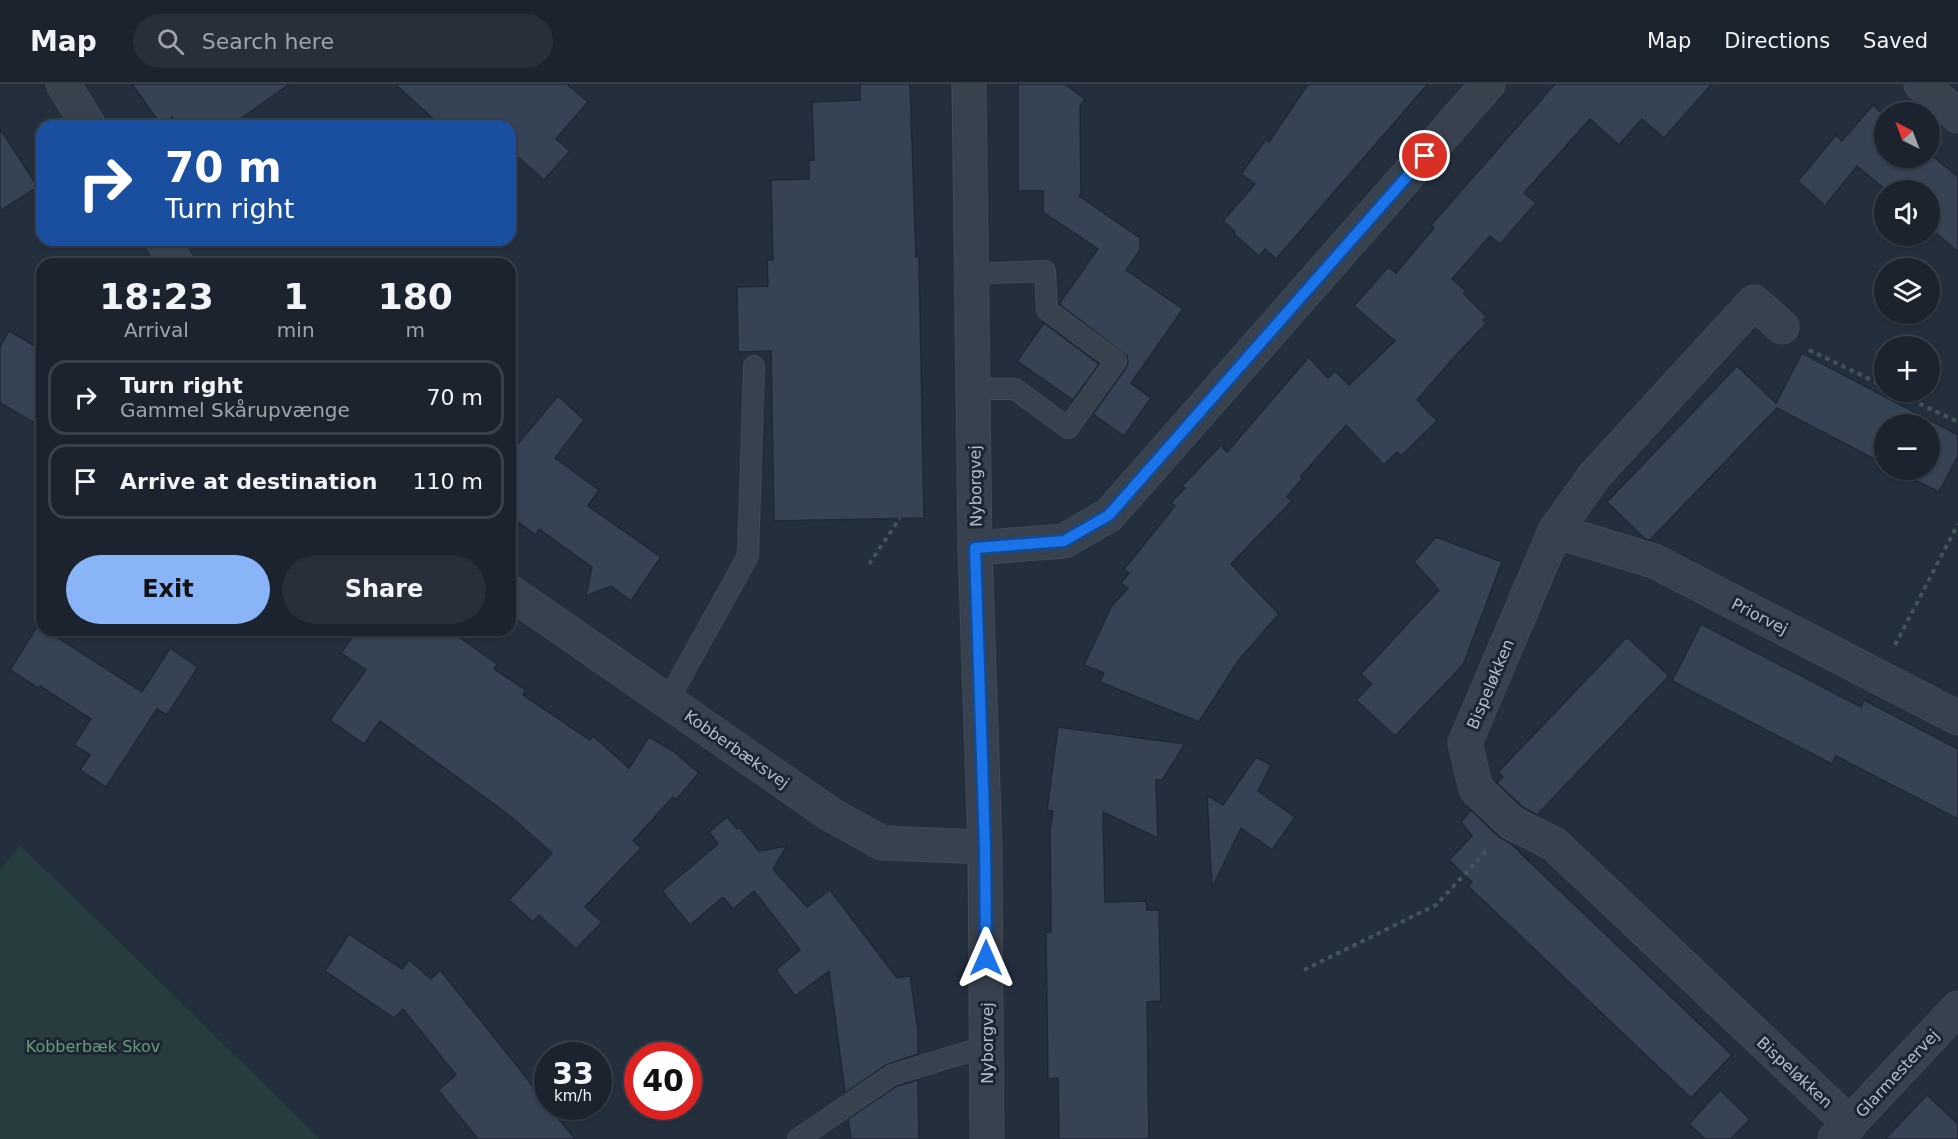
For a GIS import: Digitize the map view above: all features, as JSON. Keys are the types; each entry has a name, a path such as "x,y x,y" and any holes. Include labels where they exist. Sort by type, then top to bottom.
{"street":[{"path":"63,84 86,120"},
{"name":"Nyborgvej","path":"969,84 975,548 985,847 987,1139"},
{"path":"975,548 1064,541 1109,515 1488,84"},
{"path":"1921,84 1958,116"},
{"name":"Bispeløkken","path":"1782,327 1754,302 1595,475 1555,531 1465,743 1476,789 1512,823 1554,844 1842,1131"},
{"name":"Priorvej","path":"1555,531 1654,561 1958,718"},
{"name":"Kobberbæksvej","path":"516,596 830,814 882,843 985,847"},
{"name":"Glarmestervej","path":"1842,1131 1958,1008"}],"lane":[{"path":"972,274 1045,271 1047,310 1116,361 1068,428 1015,389 974,389"},
{"path":"667,702 748,556 754,366"},
{"path":"798,1139 892,1075 987,1046"}],"path":[{"path":"1782,327 1794,343 1874,381"},
{"path":"1916,402 1958,422"},
{"path":"869,564 900,518"},
{"path":"1878,677 1958,524"},
{"path":"1304,970 1436,905 1512,823"}],"green space":[{"name":"Kobberbæk Skov","path":"20,845 320,1139 0,1139 0,870"}],"building":[{"path":"132,84 290,84 239,120 174,120 172,117 168,120 157,120"},
{"path":"395,84 567,84 588,102 556,139 570,151 544,180 516,155 516,120 434,120"},
{"path":"860,84 910,84 916,257 919,257 924,518 774,521 771,351 738,352 737,287 768,286 767,260 773,260 771,180 809,179 809,160 814,160 812,102 860,100"},
{"path":"1018,84 1065,84 1085,99 1080,106 1081,194 1079,196 1140,238 1140,250 1126,270 1183,309 1131,383 1151,398 1124,436 1093,414 1126,368 1127,356 1059,304 1098,249 1043,212 1043,191 1018,191"},
{"path":"1308,84 1428,84 1276,259 1265,249 1259,256 1223,221 1255,184 1241,174 1266,139 1269,142"},
{"path":"1555,84 1712,84 1664,138 1642,119 1619,145 1590,119 1524,193 1536,203 1500,244 1490,236 1452,279 1466,291 1464,294 1487,317 1483,320 1487,323 1417,400 1437,421 1401,456 1397,452 1384,465 1346,425 1301,476 1303,478 1287,497 1292,501 1231,564 1279,614 1238,661 1199,722 1100,682 1104,673 1084,665 1111,607 1128,588 1121,583 1129,573 1124,569 1175,506 1171,502 1185,488 1182,486 1221,445 1227,452 1309,357 1328,378 1335,371 1349,385 1395,341 1354,306 1388,267 1396,273 1434,228 1431,225"},
{"path":"1873,105 1874,168 1940,168 1940,162 1958,177 1958,252 1940,236 1940,180 1874,180 1857,166 1825,206 1798,181 1836,135 1842,141"},
{"path":"0,129 36,184 36,188 0,211"},
{"path":"1044,323 1099,364 1073,400 1017,361"},
{"path":"9,331 36,347 36,424 0,403 0,347"},
{"path":"1802,353 1874,391 1874,402 1895,402 1918,414 1874,414 1874,459 1777,408 1650,540 1645,539 1607,502 1737,366 1776,403"},
{"path":"558,396 584,420 555,458 599,490 588,506 661,557 631,601 611,586 586,596 592,567 539,529 536,535 516,520 516,446"},
{"path":"1940,426 1958,435 1958,456 1939,492 1915,480 1940,480"},
{"path":"1436,537 1502,562 1463,665 1395,736 1356,700 1372,684 1361,674 1439,590 1414,562"},
{"path":"1701,624 1861,707 1864,700 1958,749 1958,819 1836,756 1832,764 1672,681"},
{"path":"36,628 36,636 55,636 142,692 170,648 198,667 167,715 157,709 106,787 80,770 90,755 74,745 91,719 40,686 38,688 10,670"},
{"path":"353,636 457,636 497,664 494,669 526,690 523,695 590,740 593,736 629,768 649,737 673,751 699,773 676,800 673,797 633,841 641,848 585,907 602,922 576,949 539,915 533,922 509,900 552,853 509,815 380,721 364,744 330,720 366,670 341,653"},
{"path":"1627,637 1669,676 1537,815 1523,807 1497,783 1503,777 1498,772"},
{"path":"1058,727 1185,744 1162,780 1156,780 1158,838 1103,812 1105,902 1146,901 1147,910 1159,910 1161,1001 1147,1002 1149,1139 1059,1139 1058,1078 1048,1079 1046,932 1051,932 1050,828 1053,811 1047,810"},
{"path":"1256,757 1271,765 1258,791 1295,817 1272,850 1241,828 1212,888 1207,795 1223,805"},
{"path":"1471,810 1499,837 1510,843 1732,1055 1691,1098 1468,886 1472,882 1449,860 1472,836 1461,822"},
{"path":"727,817 737,829 740,828 759,851 787,846 773,869 807,907 830,890 897,978 910,976 918,1029 918,1054 886,1065 845,1093 829,971 795,996 776,970 800,950 754,891 733,909 723,897 690,925 662,891 718,844 709,832"},
{"path":"349,934 402,969 409,960 431,979 440,970 534,1088 534,1120 560,1120 575,1139 478,1139 438,1090 456,1075 403,1009 394,1018 325,971"},
{"path":"918,1080 919,1139 851,1139 848,1119 897,1086"},
{"path":"1720,1090 1750,1119 1731,1139 1705,1139 1689,1124"},
{"path":"1927,1095 1958,1124 1958,1139 1885,1139"}],"route":[{"path":"986,958 985,847 975,548 1064,541 1109,515 1425,156"}]}
